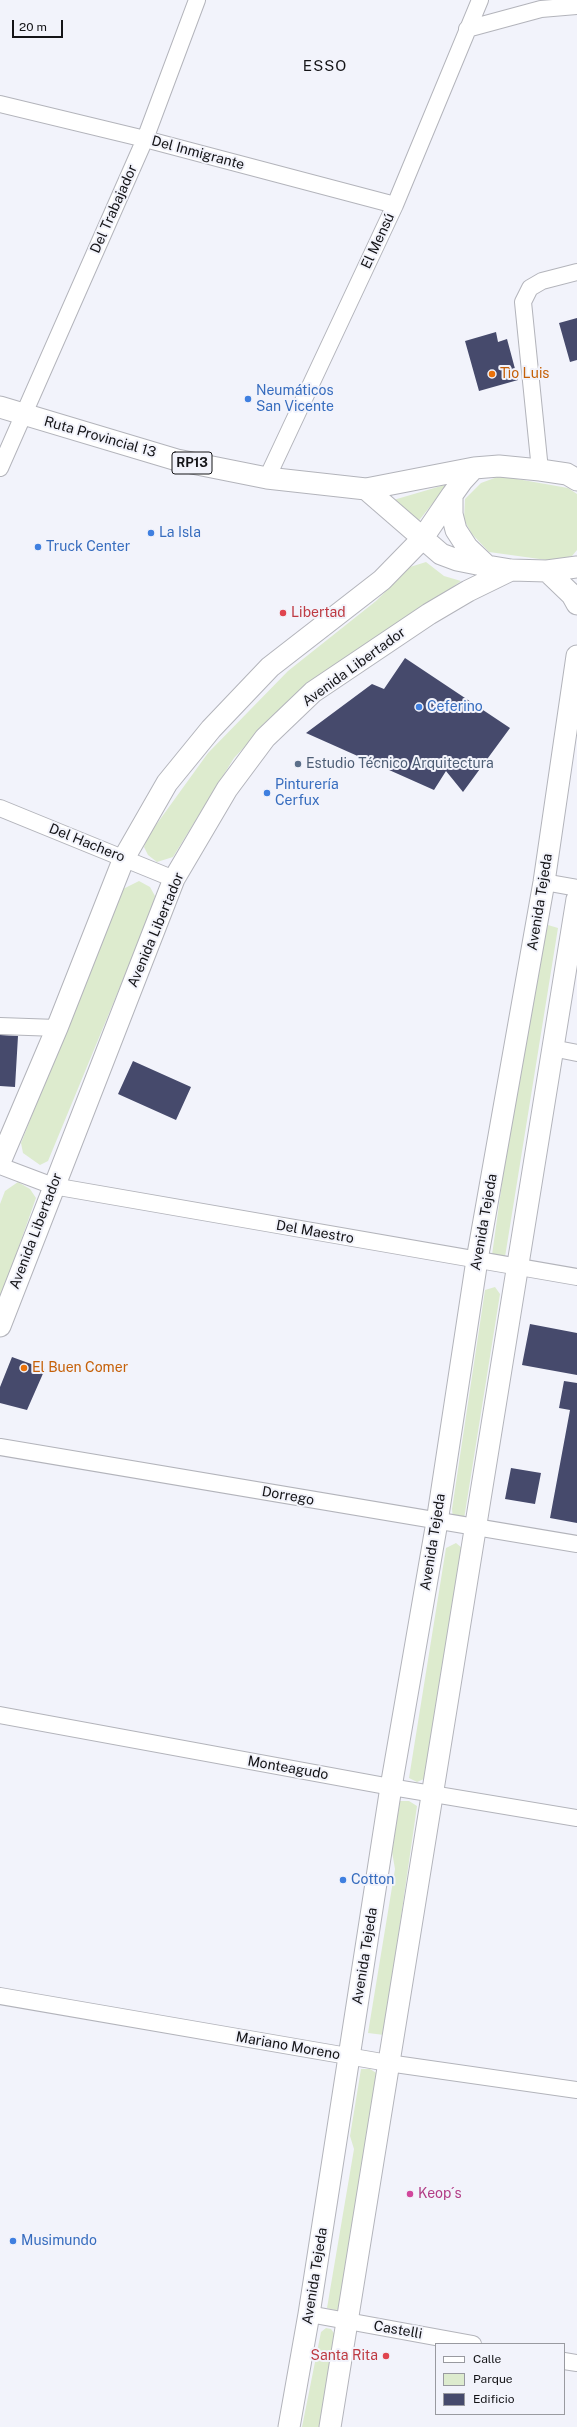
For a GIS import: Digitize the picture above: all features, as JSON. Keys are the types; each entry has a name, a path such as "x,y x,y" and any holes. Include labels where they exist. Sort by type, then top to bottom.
{"main road":[{"name":"Ruta Provincial 13","path":"0,407 177,460 267,478 366,489 474,468"},
{"name":"RP13","path":"474,468 499,466 540,470 574,477"},
{"path":"0,1162 57,1028 124,858 167,783 211,729 270,667 382,580 422,540 462,481 474,468"},
{"path":"366,489 422,540 441,554 457,560 512,570 547,571 577,567"},
{"path":"452,495 452,514 456,530 466,547 487,566"},
{"name":"Avenida Libertador","path":"0,1326 53,1186 174,879 227,790 265,738 313,692 429,614 468,591 512,570"},
{"path":"547,571 572,595 577,604"},
{"name":"Avenida Tejeda","path":"289,2427 309,2314 350,2057 391,1787 437,1522 477,1260 544,882 577,656"},
{"path":"330,2427 516,1267 577,899"}],"street":[{"name":"Del Trabajador","path":"0,468 145,139 197,0"},
{"name":"El Mensú","path":"267,478 395,205 467,28 480,0"},
{"path":"467,28 541,9 577,6"},
{"name":"Del Inmigrante","path":"0,104 145,139 395,205"},
{"path":"540,470 522,302 530,288 542,281 577,272"},
{"name":"Del Hachero","path":"0,808 174,879"},
{"path":"544,882 577,888"},
{"path":"0,1026 57,1028"},
{"path":"552,1048 577,1053"},
{"name":"Del Maestro","path":"0,1166 53,1186 577,1277"},
{"name":"Dorrego","path":"0,1447 437,1522 577,1544"},
{"name":"Monteagudo","path":"0,1715 391,1787 577,1818"},
{"name":"Mariano Moreno","path":"0,1996 388,2064 577,2090"},
{"name":"Castelli","path":"309,2314 468,2343"},
{"path":"565,2361 577,2363"}],"green space":[{"path":"500,476 568,488 577,494 577,550 572,556 554,561 489,552 472,534 464,520 465,499 481,483"},
{"path":"448,484 417,523 390,501"},
{"path":"426,562 444,576 461,581 276,714 234,758 173,857 157,862 148,855 144,847 148,836 208,753 288,671 376,601 410,567"},
{"path":"139,881 150,887 155,896 153,907 48,1161 40,1165 23,1153 21,1143 121,890"},
{"path":"548,925 558,928 505,1257 492,1255 503,1176 541,951"},
{"path":"18,1182 30,1189 36,1198 0,1300 0,1204 5,1191"},
{"path":"495,1287 500,1294 464,1519 453,1519 452,1509 485,1290"},
{"path":"456,1543 462,1548 424,1779 417,1782 409,1778 446,1548"},
{"path":"400,1801 409,1801 417,1806 384,2035 368,2033 395,1869 392,1852"},
{"path":"361,2069 370,2069 378,2074 343,2309 335,2310 327,2308 354,2149 350,2136"},
{"path":"326,2328 331,2329 336,2336 321,2427 302,2427 321,2332"}],"building":[{"path":"577,318 577,360 570,362 559,323"},
{"path":"496,332 498,342 507,339 518,380 479,391 465,341"},
{"path":"405,658 510,728 463,792 446,771 434,790 306,733 372,684 384,689"},
{"path":"0,1035 18,1036 15,1087 0,1086"},
{"path":"133,1061 191,1087 176,1120 118,1094"},
{"path":"530,1324 577,1333 577,1375 522,1365"},
{"path":"12,1357 45,1369 27,1410 0,1403 0,1387"},
{"path":"564,1381 577,1383 577,1523 550,1518 570,1410 559,1408"},
{"path":"511,1468 541,1473 535,1504 505,1499"}],"place":[{"name":"Tìo Luis","path":"492,374"},
{"name":"Neumáticos San Vicente","path":"248,399"},
{"name":"La Isla","path":"151,533"},
{"name":"Truck Center","path":"38,547"},
{"name":"Libertad","path":"283,613"},
{"name":"Ceferino","path":"419,707"},
{"name":"Estudio Técnico Arquitectura","path":"298,764"},
{"name":"Pinturería Cerfux","path":"267,793"},
{"name":"El Buen Comer","path":"24,1368"},
{"name":"Cotton","path":"343,1880"},
{"name":"Keop´s","path":"410,2194"},
{"name":"Musimundo","path":"13,2241"},
{"name":"Santa Rita","path":"386,2356"}],"district":[{"name":"ESSO","path":"325,66"}]}
